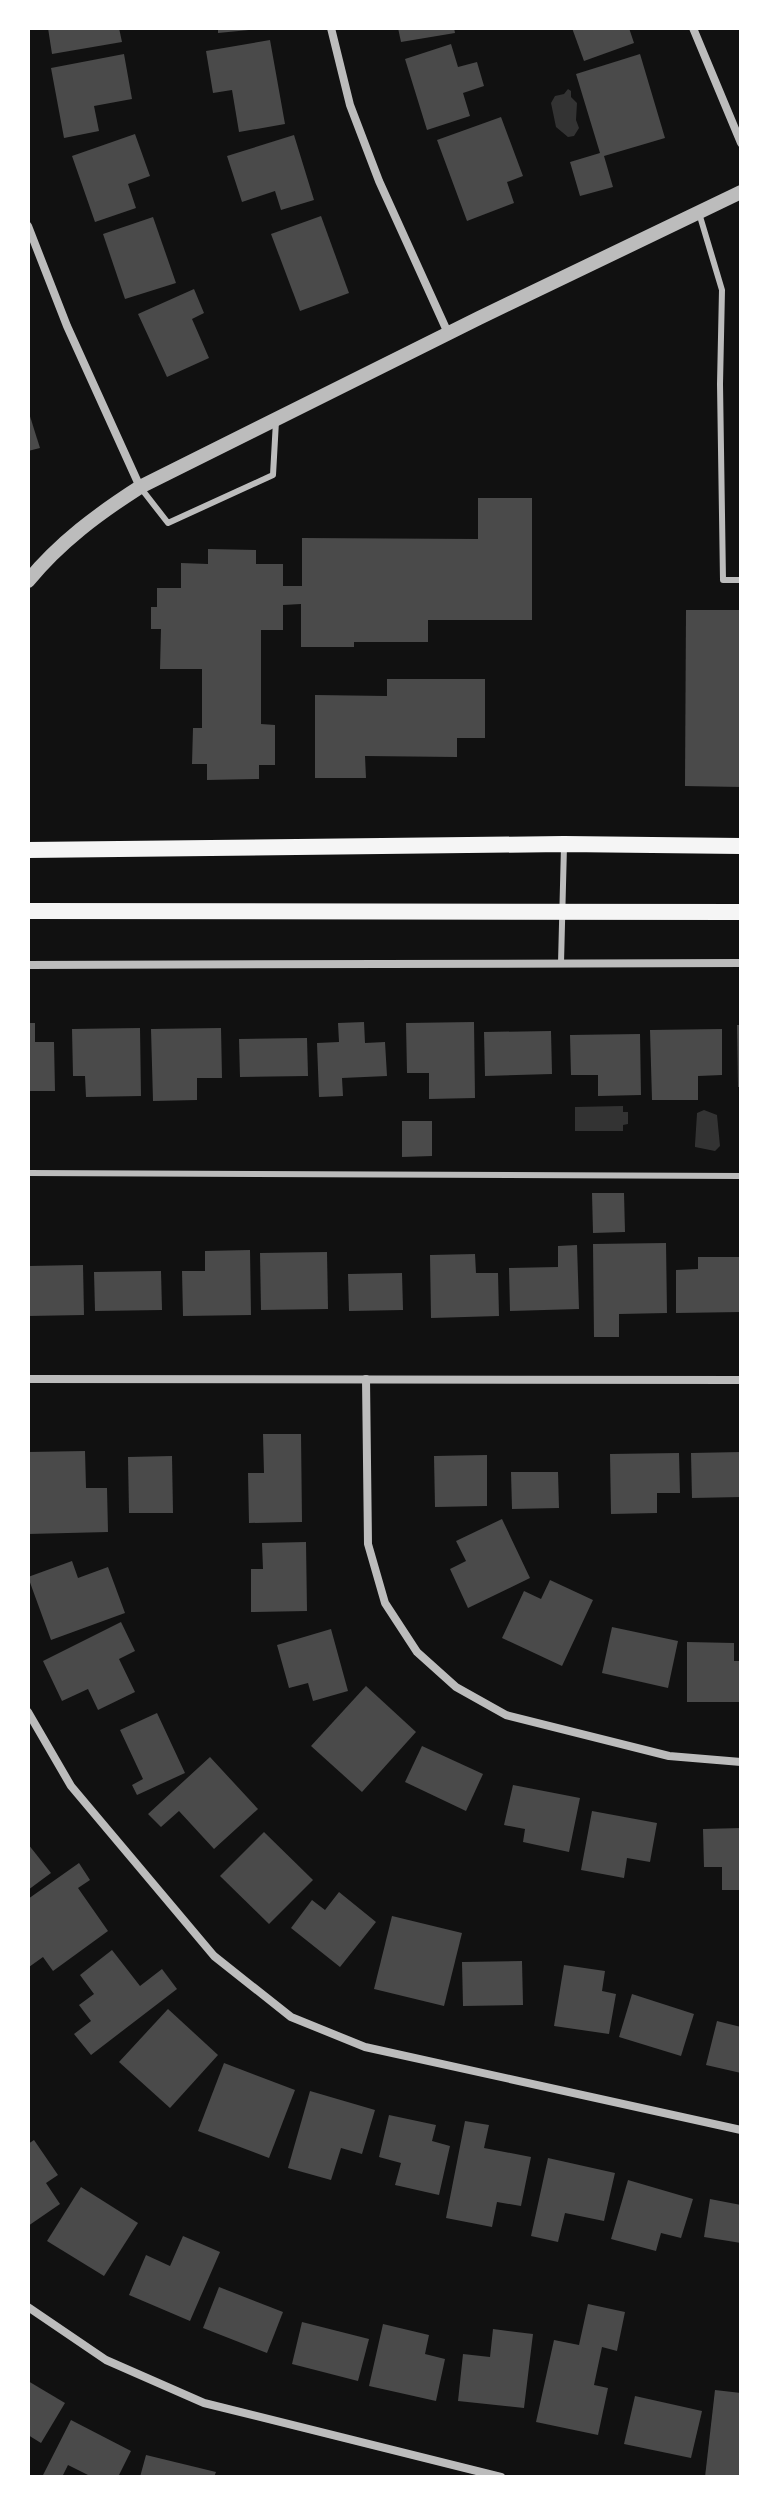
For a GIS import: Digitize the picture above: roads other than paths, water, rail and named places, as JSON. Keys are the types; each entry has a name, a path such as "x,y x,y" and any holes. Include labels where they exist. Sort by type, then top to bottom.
{"main road":[{"path":"28,850 564,844 741,846"},
{"path":"28,911 741,912"}],"street":[{"path":"331,28 350,105 379,181 448,333"},
{"path":"693,28 741,143"},
{"path":"28,581 51,553 94,516 140,487 448,333 741,192"},
{"path":"28,226 67,326 140,487"},
{"path":"28,965 741,963"},
{"path":"28,1379 741,1380"},
{"path":"366,1379 368,1544 385,1603 417,1652 456,1687 506,1715 669,1756 741,1762"},
{"path":"28,1712 71,1786 214,1956 291,2017 365,2047 741,2130"},
{"path":"28,2307 106,2360 204,2403 501,2477"}],"lane":[{"path":"699,213 722,290 723,580 741,580"},
{"path":"140,487 168,523 273,475 276,421"},
{"path":"561,963 564,844"},
{"path":"28,1173 741,1176"}]}
